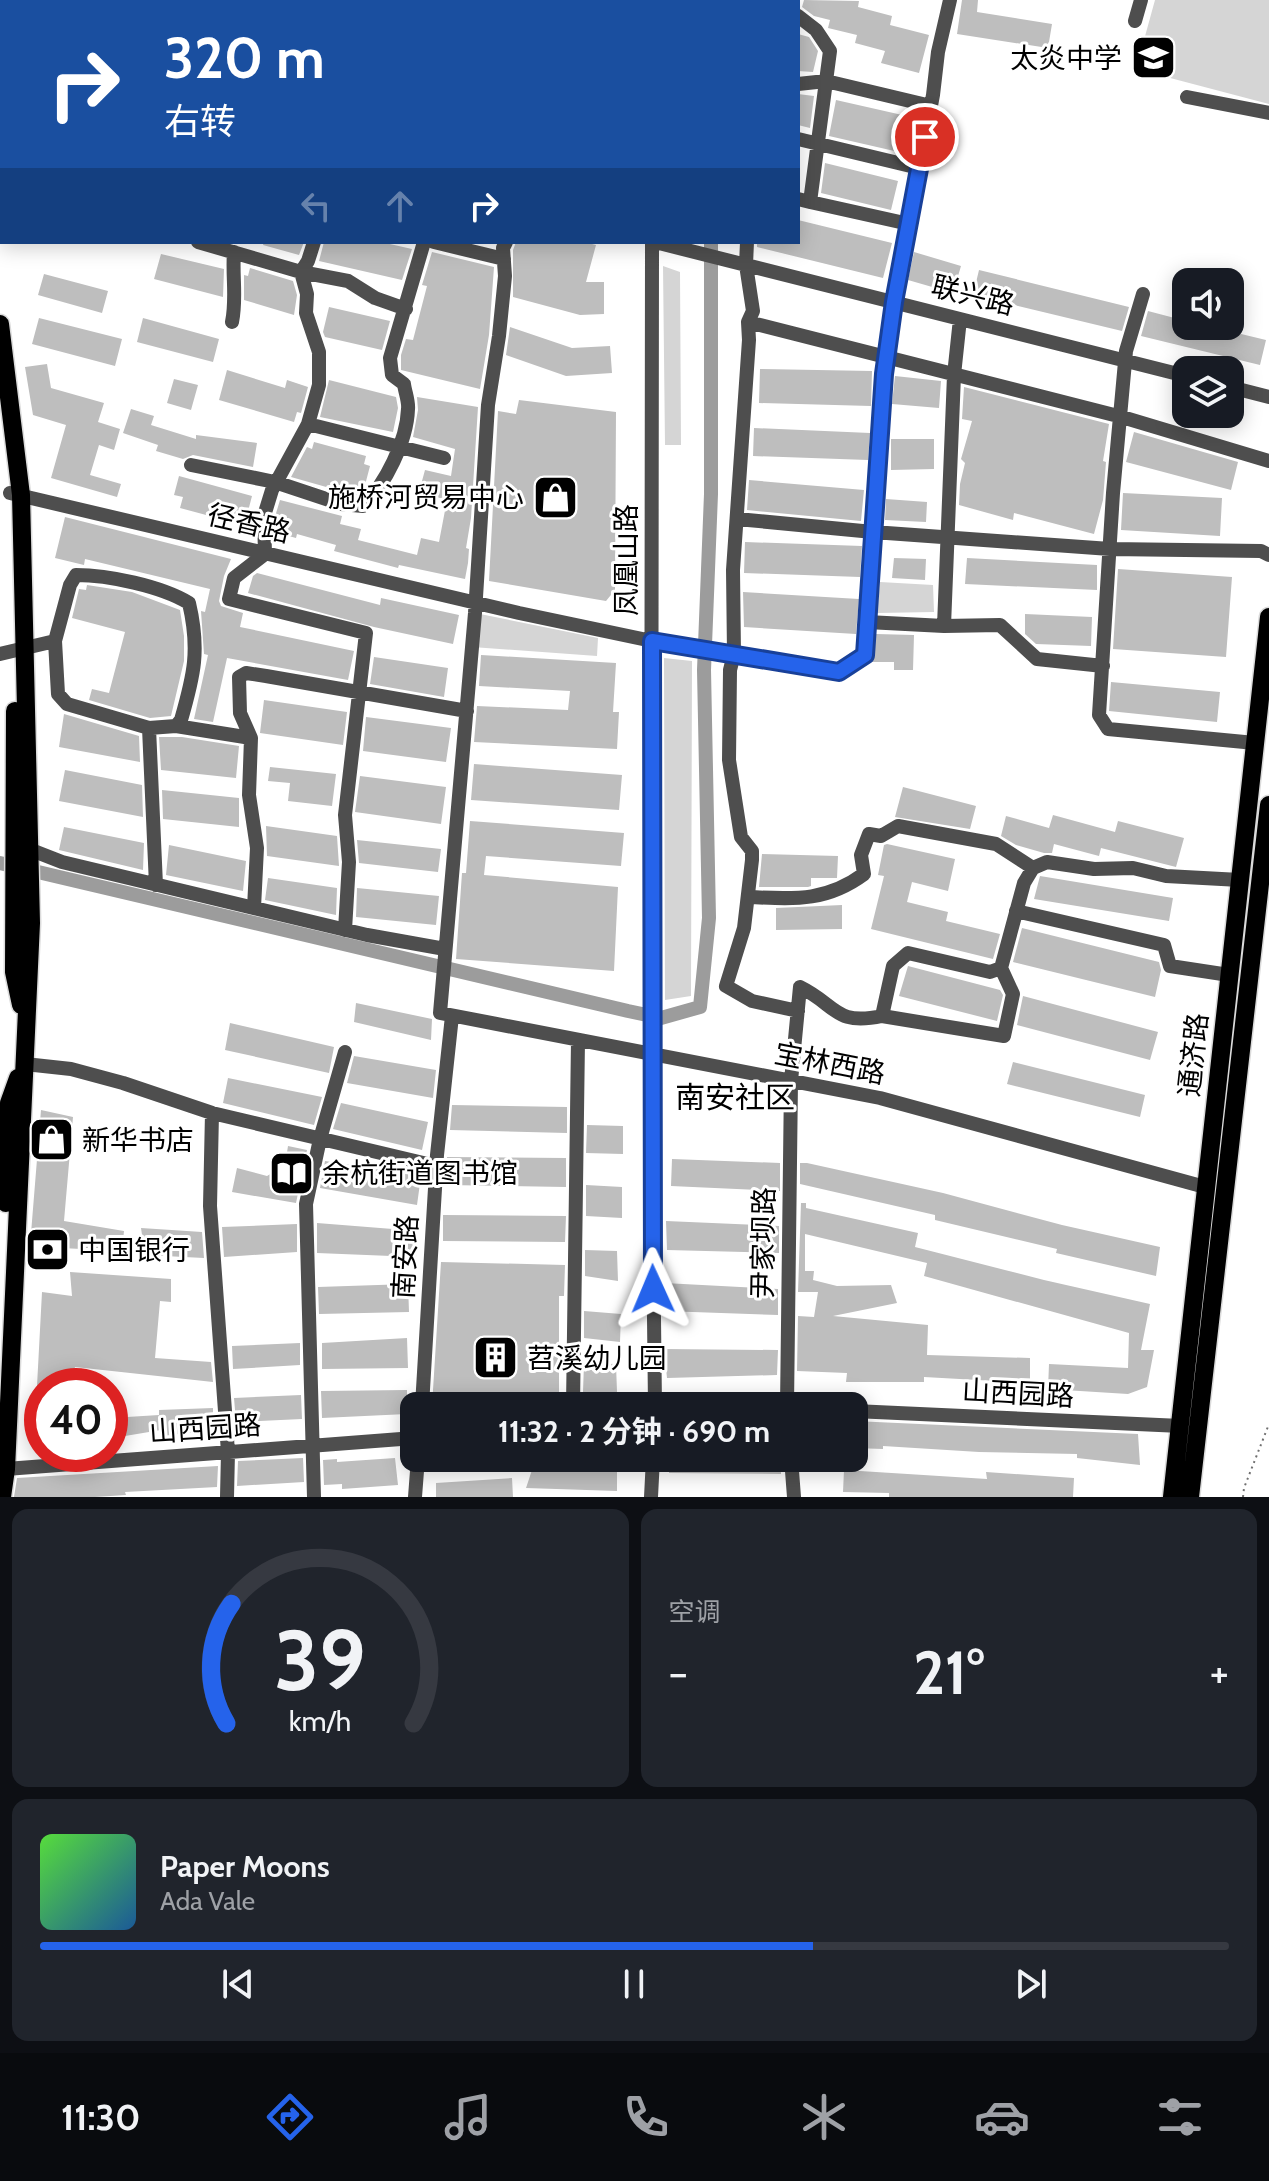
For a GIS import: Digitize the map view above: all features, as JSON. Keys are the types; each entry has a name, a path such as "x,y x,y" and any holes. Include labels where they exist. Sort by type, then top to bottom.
{"main road":[{"path":"0,324 16,494 13,652 22,849 25,1064 2,1497"},
{"path":"0,405 16,494"},
{"name":"通济路","path":"1172,1497 1269,617"},
{"name":"通济路","path":"1190,1497 1269,805"},
{"path":"0,1330 6,1240 9,1103 21,1069 24,1018 14,972 23,898"}],"street":[{"path":"950,0 938,52 886,358 867,622 1000,625 1037,659 1103,666"},
{"path":"1135,21 1141,0"},
{"path":"800,18 816,30 830,51 818,143 804,200 909,224"},
{"path":"800,84 826,81 931,106"},
{"path":"1187,97 1269,113"},
{"path":"800,139 919,168"},
{"path":"205,244 301,272 348,281 375,298 406,309"},
{"path":"313,244 301,272 307,294 306,313 319,352 319,385 308,424 275,482 264,516 265,554 234,578 229,599 366,633 345,815 349,862 345,930"},
{"path":"191,465 275,482 341,504 363,506 374,495 394,462 409,409 404,384 392,375 390,358 423,244"},
{"path":"442,244 504,259"},
{"name":"南安路","path":"423,1392 446,1014 443,979 476,604 488,405 499,336 506,244"},
{"name":"凤凰山路","path":"654,244 651,1054 655,1392"},
{"name":"联兴路","path":"662,244 1172,372"},
{"path":"747,244 743,264 753,311 748,322 728,653 729,760 741,837 752,851 744,928 726,986 752,1001 798,1011 800,987 819,996 833,1012 859,1021 882,1016 1004,1036 1013,994 1001,968 1024,883 1033,868 1047,862 1094,869 1133,868 1166,876 1240,880"},
{"path":"232,322 236,302 231,278 234,252"},
{"path":"1143,294 1126,351 1099,715 1108,729 1255,743"},
{"path":"944,626 954,375 960,319"},
{"path":"748,322 1122,417 1269,461"},
{"path":"1244,391 1269,397"},
{"path":"308,424 444,458"},
{"name":"径香路","path":"16,494 476,604 652,641 839,672 865,655 867,622"},
{"path":"737,519 1110,549 1261,551 1269,555"},
{"path":"176,726 181,720 195,674 194,624 189,603 173,593 91,575 76,575 70,585 55,641 58,694 67,704 149,728 176,726 251,738"},
{"path":"13,652 55,641"},
{"path":"254,908 257,848 249,795 251,738 240,713 239,677 246,673 467,711"},
{"path":"149,728 156,885"},
{"path":"749,897 806,899 849,885 864,874 861,855 869,834 881,836 898,826 996,844 1033,868"},
{"path":"22,849 62,862 445,953"},
{"path":"1016,911 1164,945 1170,966 1229,975"},
{"path":"882,1016 893,966 908,953 990,972 1001,968"},
{"name":"尹家坝路","path":"787,1392 791,1081 798,1011"},
{"name":"宝林西路","path":"446,1014 880,1098 1205,1187"},
{"path":"573,1392 578,1040"},
{"path":"314,1497 306,1204 320,1139 345,1052"},
{"path":"25,1064 71,1069 212,1113 436,1166"},
{"path":"212,1113 210,1206 228,1453 227,1497"},
{"name":"山西园路","path":"868,1412 1181,1426"},
{"name":"山西园路","path":"3,1471 400,1439"},
{"path":"415,1497 417,1472"},
{"path":"651,1497 652,1472"},
{"path":"792,1472 794,1497"}],"path":[{"path":"1243,1497 1269,1424"}],"shaded area":[{"path":"1155,0 1269,0 1269,104 1136,69"},
{"path":"663,266 680,272 681,445 665,445"},
{"path":"880,582 933,585 934,612 877,613"},
{"path":"475,613 598,638 597,656 472,647"},
{"path":"664,658 692,661 691,996 665,1000"}],"building":[{"path":"804,0 859,1 858,7 892,16 890,25 929,35 919,73 881,63 885,51 855,43 857,35 828,28 830,20 814,16 802,7"},
{"path":"962,0 978,0 977,12 1052,24 1048,48 957,34"},
{"path":"800,35 809,37 818,51 813,72 800,71"},
{"path":"800,94 814,96 810,128 800,126"},
{"path":"836,100 911,117 903,153 829,136"},
{"path":"825,163 898,181 891,210 821,193"},
{"path":"800,220 892,243 883,278 757,247 757,244 800,244"},
{"path":"263,244 303,244 299,255"},
{"path":"323,244 390,244 412,249 402,280 319,261"},
{"path":"515,244 596,245 586,282 604,282 604,314 580,315 513,297"},
{"path":"432,252 494,267 489,335 480,389 401,370 406,339 413,340 427,286 422,285"},
{"path":"914,252 961,266 953,293 908,280"},
{"path":"161,254 224,269 223,297 154,279"},
{"path":"250,268 293,281 297,295 294,315 244,300 244,275 248,276"},
{"path":"979,270 1129,307 1122,331 973,295"},
{"path":"44,274 108,291 102,313 38,295"},
{"path":"329,307 390,321 382,350 325,337 323,332"},
{"path":"1148,311 1172,317 1172,340 1244,340 1244,335 1266,340 1260,365 1244,361 1244,356 1223,356 1141,336"},
{"path":"39,318 122,339 115,366 32,344"},
{"path":"143,318 219,339 213,362 137,342"},
{"path":"510,327 572,348 610,346 612,373 566,376 506,355"},
{"path":"47,364 51,388 104,403 98,422 120,429 114,450 99,445 90,475 121,484 117,497 51,478 66,425 33,415 25,367"},
{"path":"760,369 872,371 871,406 759,403"},
{"path":"227,370 285,388 287,380 308,387 301,413 297,412 294,422 219,400"},
{"path":"895,376 941,381 939,408 892,404"},
{"path":"174,379 198,385 191,410 167,403"},
{"path":"329,380 396,397 398,408 393,432 320,417"},
{"path":"964,387 1109,424 1103,461 1106,462 1103,500 1094,534 1014,513 1013,520 959,505 965,463 961,459 972,421 962,419"},
{"path":"417,397 478,407 465,579 399,565 398,568 334,551 336,545 297,534 296,538 274,532 280,500 342,516 340,524 361,529 358,540 417,555 421,538 439,542 447,500 419,492 425,470 451,476 455,449 413,437"},
{"name":"施桥河贸易中心","path":"519,400 616,412 615,590 606,601 489,581 498,411 516,414"},
{"path":"131,409 154,416 151,425 196,439 196,435 257,443 253,467 193,455 183,459 156,451 158,445 123,433"},
{"path":"754,428 870,433 868,460 753,456"},
{"path":"1134,432 1238,462 1231,490 1126,462"},
{"path":"891,439 934,439 934,469 891,470"},
{"path":"314,442 366,456 364,464 370,466 364,489 360,487 358,496 291,477 307,447 312,449"},
{"path":"179,476 252,496 246,519 238,517 236,523 180,508 183,497 174,495"},
{"path":"749,480 864,490 861,521 747,510"},
{"path":"1123,493 1222,498 1220,536 1121,530"},
{"path":"886,499 927,502 926,522 885,520"},
{"path":"65,517 231,559 219,601 221,606 243,613 240,627 354,651 348,680 227,658 213,722 194,719 208,655 204,654 201,611 205,612 210,589 85,559 84,565 55,558"},
{"path":"745,542 862,546 860,577 744,573"},
{"path":"894,558 926,559 925,580 892,578"},
{"path":"967,558 1097,565 1097,590 965,584"},
{"path":"1118,569 1232,577 1226,657 1113,649"},
{"path":"257,573 380,605 381,598 459,615 453,644 374,627 248,593 253,576"},
{"path":"87,585 132,592 180,610 184,661 171,716 150,718 89,700 92,689 109,693 125,632 72,618 79,589 86,590"},
{"path":"743,592 859,599 856,634 744,627"},
{"path":"1025,614 1092,617 1091,646 1036,644 1025,634"},
{"path":"876,634 914,635 913,670 894,670 894,662 872,662"},
{"path":"481,655 616,663 613,712 619,712 617,749 474,742 477,706 568,710 570,691 479,686"},
{"path":"374,657 448,668 444,697 370,684"},
{"path":"1111,682 1220,692 1217,722 1109,711"},
{"path":"264,700 347,712 343,745 260,733"},
{"path":"64,714 139,736 140,762 59,747"},
{"path":"366,717 451,728 446,762 363,751"},
{"path":"159,737 182,737 239,746 236,778 161,770"},
{"path":"474,764 622,775 619,810 471,800"},
{"path":"270,767 336,774 332,806 288,801 290,783 268,781"},
{"path":"65,770 142,785 143,817 59,801"},
{"path":"360,776 446,787 441,824 355,812"},
{"path":"903,787 976,806 970,829 895,817"},
{"path":"162,790 239,798 239,827 163,819"},
{"path":"1053,815 1115,832 1118,821 1184,838 1176,867 1101,848 1099,856 1054,844 1052,853 1044,853 1016,845 1001,836 1006,816 1049,828"},
{"path":"470,821 624,833 621,866 486,856 484,875 618,887 614,971 456,959 462,873 466,873"},
{"path":"266,826 337,836 339,866 267,856"},
{"path":"64,827 144,843 143,870 59,850"},
{"path":"357,840 441,849 438,872 359,863"},
{"path":"169,845 246,861 243,891 166,875"},
{"path":"884,845 955,859 948,891 912,882 907,902 948,912 946,921 1000,934 993,959 871,929 884,876 878,875"},
{"path":"762,854 838,856 837,878 811,878 811,886 808,887 759,887"},
{"path":"1040,876 1173,898 1169,921 1034,899"},
{"path":"268,878 337,888 336,915 265,900"},
{"path":"357,888 439,896 436,925 356,917"},
{"path":"842,905 842,929 776,930 776,908"},
{"path":"1022,928 1159,962 1161,970 1155,997 1013,962"},
{"path":"908,966 1000,990 1003,995 997,1021 899,996"},
{"path":"1023,996 1158,1032 1150,1060 1017,1025"},
{"path":"356,1003 432,1019 431,1040 354,1022"},
{"path":"230,1023 334,1047 329,1073 225,1050"},
{"path":"354,1056 436,1070 433,1098 347,1083"},
{"path":"1013,1062 1145,1095 1140,1117 1007,1084"},
{"path":"228,1078 322,1097 314,1125 223,1103"},
{"path":"341,1103 428,1122 422,1150 333,1129"},
{"path":"452,1105 567,1107 567,1133 450,1130"},
{"path":"41,1110 73,1117 64,1221 124,1231 122,1251 61,1248 60,1258 29,1258"},
{"path":"587,1125 623,1126 623,1154 586,1153"},
{"name":"余杭街道图书馆","path":"288,1146 307,1150 296,1203 232,1192 237,1168 267,1176 285,1165"},
{"path":"447,1157 566,1158 566,1187 445,1185"},
{"path":"672,1159 780,1163 780,1191 671,1186"},
{"path":"325,1161 421,1176 417,1205 320,1188"},
{"path":"800,1163 943,1193 1160,1247 1156,1276 935,1220 935,1215 800,1184"},
{"path":"586,1185 622,1187 622,1218 586,1216"},
{"path":"801,1203 806,1203 806,1208 918,1233 915,1247 1150,1304 1141,1350 1154,1350 1147,1387 1128,1394 1048,1389 1049,1364 1128,1368 1129,1333 924,1276 927,1263 805,1234 805,1271 814,1271 813,1280 837,1286 891,1285 897,1303 833,1316 928,1325 927,1355 1030,1358 1030,1383 924,1377 924,1382 846,1382 847,1373 797,1371 798,1316 814,1317 818,1292 798,1292"},
{"path":"443,1215 566,1216 565,1242 443,1241"},
{"path":"666,1221 779,1226 779,1253 667,1250"},
{"path":"317,1223 418,1231 416,1257 317,1253"},
{"path":"297,1224 297,1252 224,1257 222,1227"},
{"path":"141,1228 202,1232 204,1258 145,1255"},
{"path":"585,1250 617,1251 618,1281 585,1276"},
{"name":"苕溪幼儿园","path":"441,1262 565,1265 564,1296 559,1296 559,1392 433,1392"},
{"path":"70,1272 171,1279 171,1302 160,1301 155,1358 211,1362 213,1382 128,1373 128,1368 38,1368 42,1292 72,1296"},
{"path":"664,1283 778,1289 778,1315 664,1311"},
{"path":"408,1284 409,1312 319,1314 318,1287"},
{"path":"584,1311 621,1314 620,1342 584,1338"},
{"path":"407,1338 408,1368 322,1369 322,1343"},
{"path":"300,1343 300,1365 233,1369 232,1346"},
{"path":"664,1349 778,1350 777,1375 667,1378"},
{"path":"584,1363 616,1364 617,1392 583,1392"},
{"path":"321,1391 407,1392 400,1392 400,1414 322,1418"},
{"path":"301,1395 302,1419 236,1422 234,1398"},
{"path":"213,1408 213,1430 162,1436 161,1430 128,1436 128,1417 159,1415 159,1410"},
{"path":"868,1422 1138,1434 1140,1465 1077,1458 1077,1454 883,1446 883,1449 868,1448"},
{"path":"303,1458 304,1482 237,1486 238,1461"},
{"path":"395,1458 398,1485 342,1489 342,1484 324,1485 323,1460"},
{"path":"218,1466 217,1487 125,1492 126,1495 95,1497 14,1497 17,1478"},
{"path":"531,1472 617,1472 617,1491 526,1488"},
{"path":"781,1472 781,1474 669,1473"},
{"path":"844,1472 987,1479 986,1472 1074,1478 1073,1497 889,1497 889,1493 843,1492"},
{"path":"512,1478 513,1497 436,1497 436,1483"}],"waterway":[{"path":"0,863 661,1018 700,1007 709,918 704,670 711,494 711,244"}],"place":[{"name":"太炎中学","path":"1153,58"},
{"name":"施桥河贸易中心","path":"555,497"},
{"name":"新华书店","path":"51,1140"},
{"name":"余杭街道图书馆","path":"291,1173"},
{"name":"中国银行","path":"47,1250"},
{"name":"苕溪幼儿园","path":"496,1358"}],"district":[{"name":"南安社区","path":"735,1097"}],"route":[{"path":"653,1289 652,641 839,672 865,655 884,374 894,302 925,137"}]}
